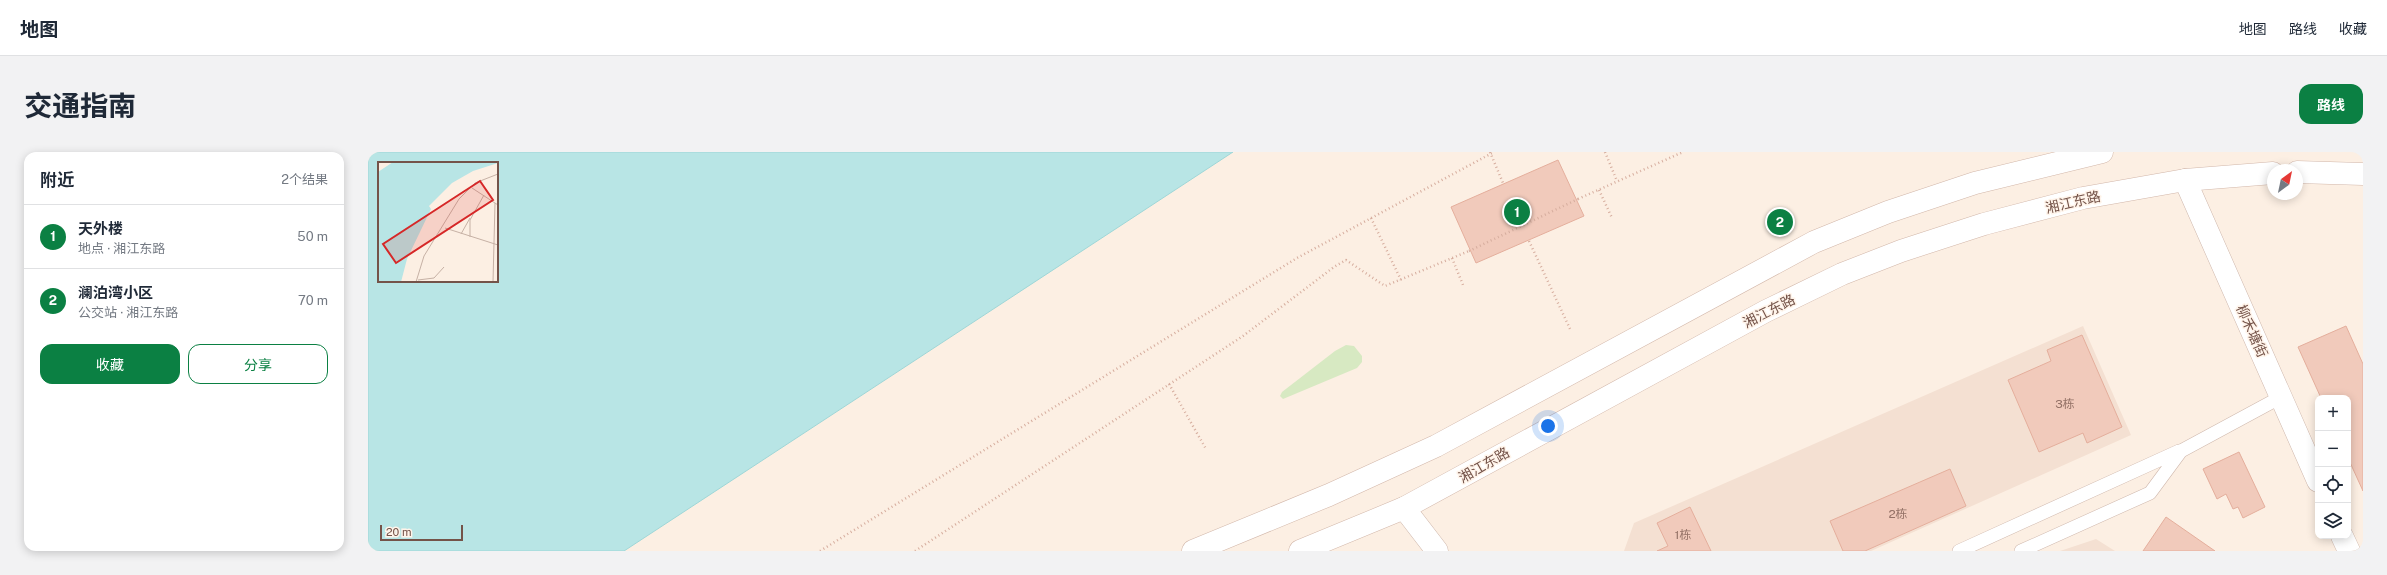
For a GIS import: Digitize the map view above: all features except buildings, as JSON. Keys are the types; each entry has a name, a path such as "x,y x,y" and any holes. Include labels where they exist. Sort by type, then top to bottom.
{"main road":[{"path":"1193,551 1329,496 1436,446 1753,273 1814,242 1888,212 1975,183 2102,152"},
{"path":"2303,172 2363,174"},
{"name":"湘江东路","path":"1300,551 1404,508 1760,315 1842,274 1901,251 1984,224 2084,198 2185,180 2267,173"},
{"name":"柳禾塘街","path":"2185,180 2315,474"},
{"path":"1404,508 1437,551"},
{"path":"2343,539 2349,551"}],"lane":[{"path":"1960,551 2181,450 2281,397"},
{"path":"2020,551 2150,493 2181,450"}],"path":[{"path":"820,551 1297,258 1494,152"},
{"path":"1605,152 1617,181"},
{"path":"914,551 1243,336 1334,267 1346,260 1386,286 1469,251 1617,181 1683,152"},
{"path":"1490,153 1503,183"},
{"path":"1599,190 1612,218"},
{"path":"1371,218 1401,280"},
{"path":"1529,241 1571,331"},
{"path":"1452,258 1463,285"},
{"path":"1169,384 1206,448"}],"shaded area":[{"path":"2083,326 2131,435 1871,551 1624,551 1634,523"},
{"path":"2096,539 2115,551 2060,551"}],"green space":[{"path":"1346,345 1354,346 1362,356 1362,362 1357,368 1283,399 1280,396 1282,392 1335,351"}],"water":[{"path":"368,152 1233,152 624,551 368,551"}],"place":[{"name":"天外楼","path":"1517,212"},
{"name":"澜泊湾小区","path":"1780,222"}]}
